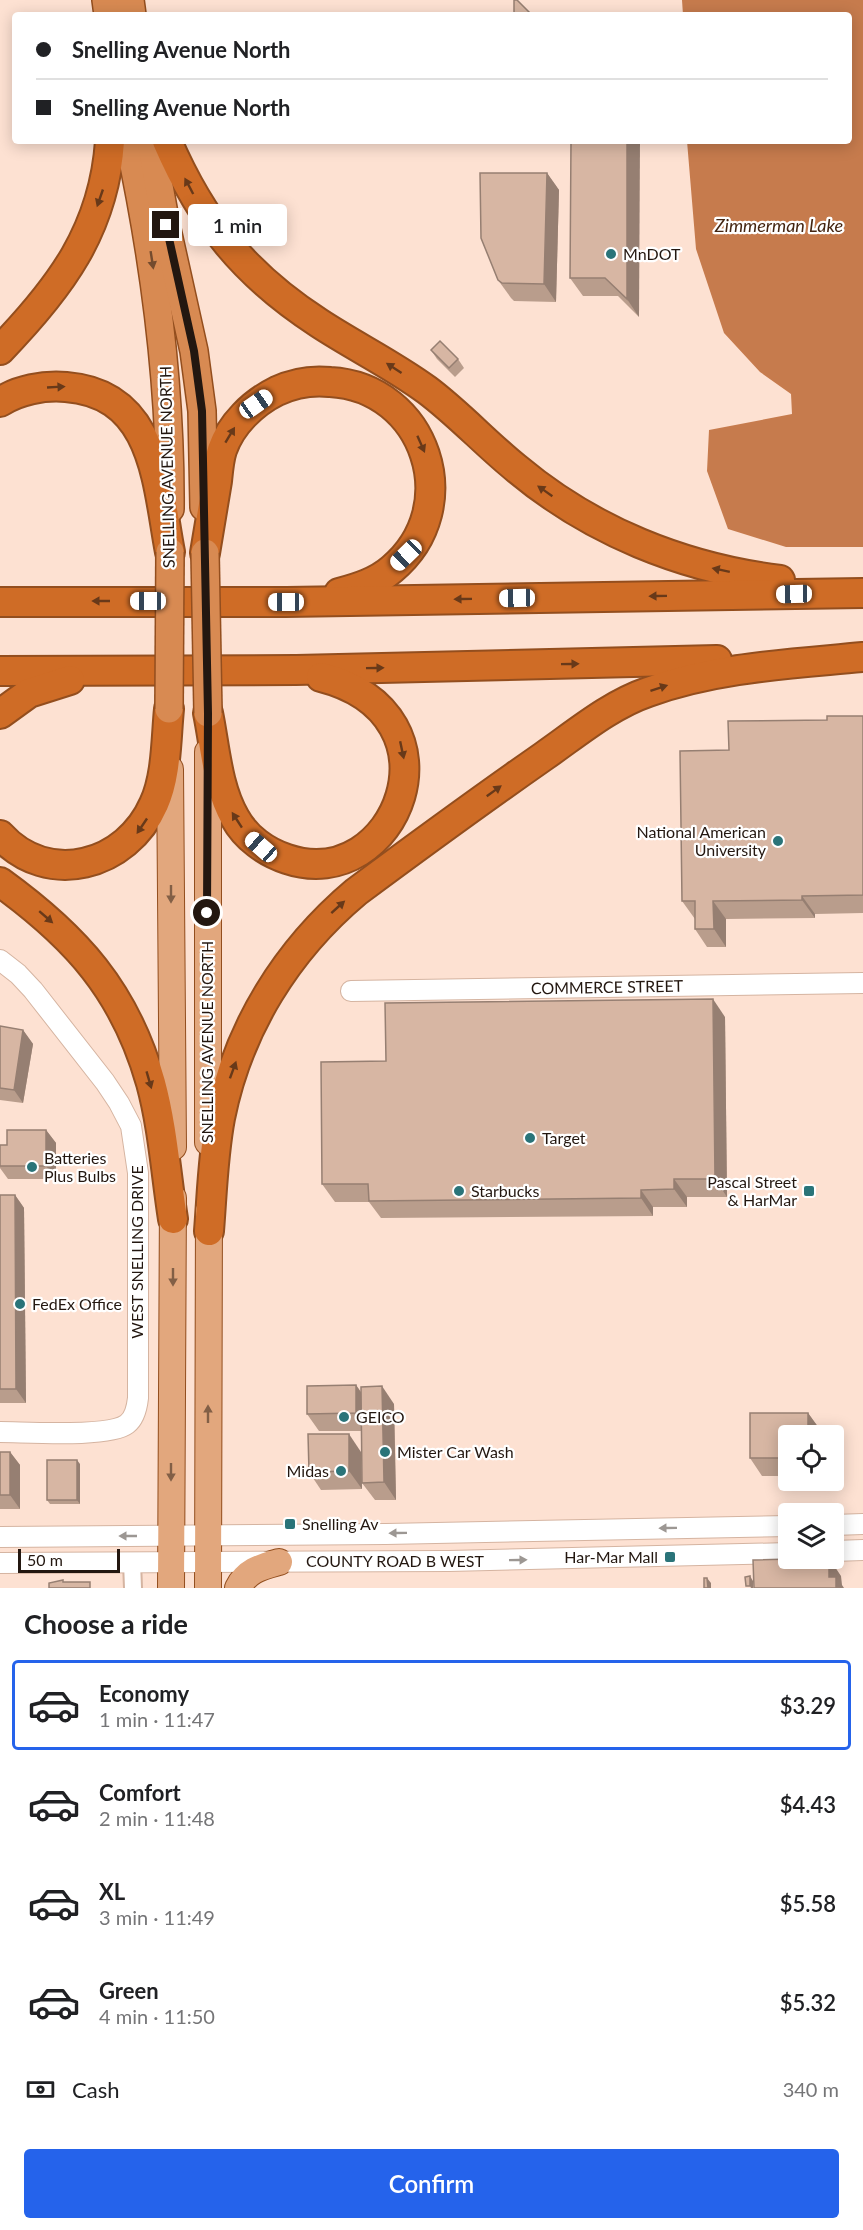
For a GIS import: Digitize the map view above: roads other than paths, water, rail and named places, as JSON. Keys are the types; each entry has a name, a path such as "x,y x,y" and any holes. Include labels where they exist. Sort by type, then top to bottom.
{"highway":[{"path":"0,350 38,311 68,270 86,235 103,193 110,144"},
{"name":"SNELLING AVENUE NORTH","path":"130,144 147,232 166,373 170,480 169,709"},
{"name":"SNELLING AVENUE NORTH","path":"152,144 197,372 202,411 208,713"},
{"path":"169,144 204,214 226,243 266,285 320,324 426,389 516,468 572,509 616,533 651,548 710,568 779,580 863,585"},
{"path":"0,325 86,235"},
{"path":"205,553 222,450 241,418 248,411 270,394 303,382 341,382 360,386 377,394 394,406 407,420 424,449 431,488 424,524 406,555 376,580 339,593 286,602"},
{"path":"0,402 22,392 59,386 94,392 122,409 144,437 152,457 170,552"},
{"path":"0,581 56,601"},
{"path":"0,602 286,602 863,593"},
{"path":"0,671 296,670 863,657"},
{"path":"209,1231 220,1117 243,1044 272,987 288,962 335,909 356,891 525,769 631,699 673,683 706,675 863,657"},
{"path":"208,713 227,804 236,821 248,835 261,847 294,862 324,863 341,860 356,853 376,837 396,811 403,791 405,770 400,741 393,724 383,710 356,689 343,682 296,670"},
{"path":"0,714 18,699 41,688 74,679 130,671"},
{"path":"0,835 22,853 57,864 72,865 111,855 137,833 155,803 160,785 169,709"},
{"path":"0,882 66,935 89,961 109,989 126,1019 141,1051 151,1084 173,1219"}],"main road":[{"name":"SNELLING AVENUE NORTH","path":"169,709 173,1219 171,1588"},
{"name":"SNELLING AVENUE NORTH","path":"208,713 206,957 209,1231 208,1588"},
{"path":"238,1588 246,1575 255,1569 279,1562"}],"street":[{"name":"WEST SNELLING DRIVE","path":"0,960 33,990 119,1103 131,1126 138,1173 138,1398 130,1420 123,1426 108,1431 0,1432"},
{"name":"COMMERCE STREET","path":"351,991 863,983"},
{"path":"844,1525 863,1524"},
{"name":"COUNTY ROAD B WEST","path":"0,1537 208,1536 778,1526"},
{"path":"844,1551 863,1550"},
{"name":"COUNTY ROAD B WEST","path":"0,1563 578,1559 778,1553"},
{"path":"132,1562 133,1588"}],"water":[{"name":"Zimmerman Lake","path":"682,0 863,0 863,547 786,547 728,529 707,471 709,430 792,414 791,394 760,372 724,333 696,249 687,144 852,144 852,12 683,12"}],"place":[{"name":"MnDOT","path":"611,254"},
{"name":"National American University","path":"778,841"},
{"name":"Target","path":"530,1138"},
{"name":"Batteries Plus Bulbs","path":"32,1167"},
{"name":"Starbucks","path":"459,1191"},
{"name":"Pascal Street & HarMar","path":"809,1191"},
{"name":"FedEx Office","path":"20,1304"},
{"name":"GEICO","path":"344,1417"},
{"name":"Mister Car Wash","path":"385,1452"},
{"name":"Midas","path":"341,1471"},
{"name":"Snelling Av","path":"290,1524"},
{"name":"Har-Mar Mall","path":"670,1557"}]}
